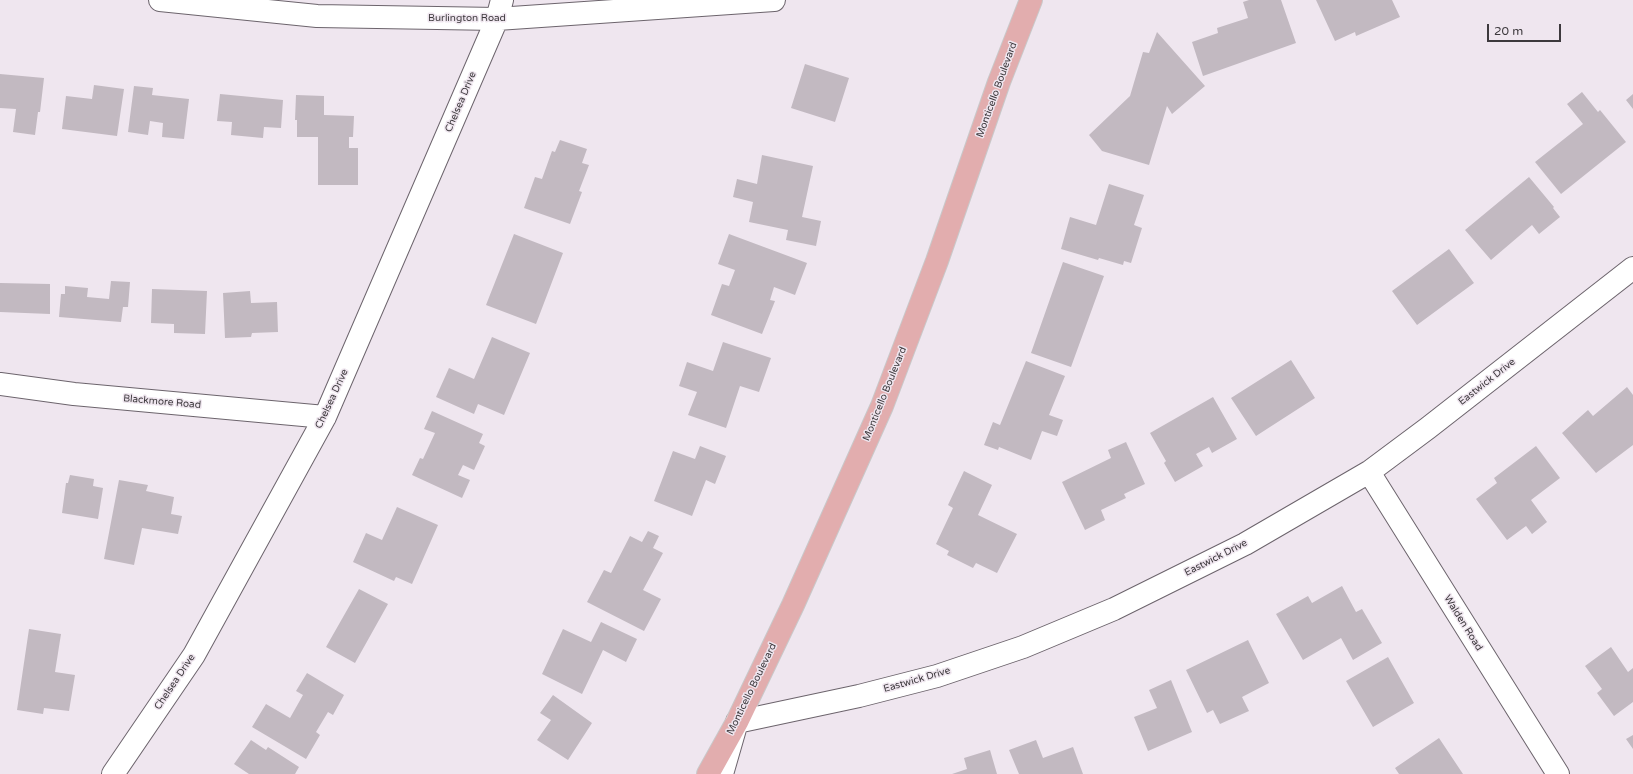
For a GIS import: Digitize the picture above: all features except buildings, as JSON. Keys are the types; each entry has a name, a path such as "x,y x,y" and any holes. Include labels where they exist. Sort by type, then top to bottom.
{"main road":[{"name":"Monticello Boulevard","path":"708,774 736,722 793,605 882,406 937,261 999,82 1030,0"}],"street":[{"name":"Burlington Road","path":"160,0 317,16 774,0"},
{"name":"Chelsea Drive","path":"113,774 194,655 325,417 499,10"},
{"name":"Eastwick Drive","path":"736,722 859,696 937,676 1023,647 1114,609 1245,544 1369,472 1428,428 1633,268"},
{"name":"Blackmore Road","path":"0,384 74,394 325,417"},
{"name":"Walden Road","path":"1369,472 1558,774"},
{"path":"722,774 736,722"}]}
